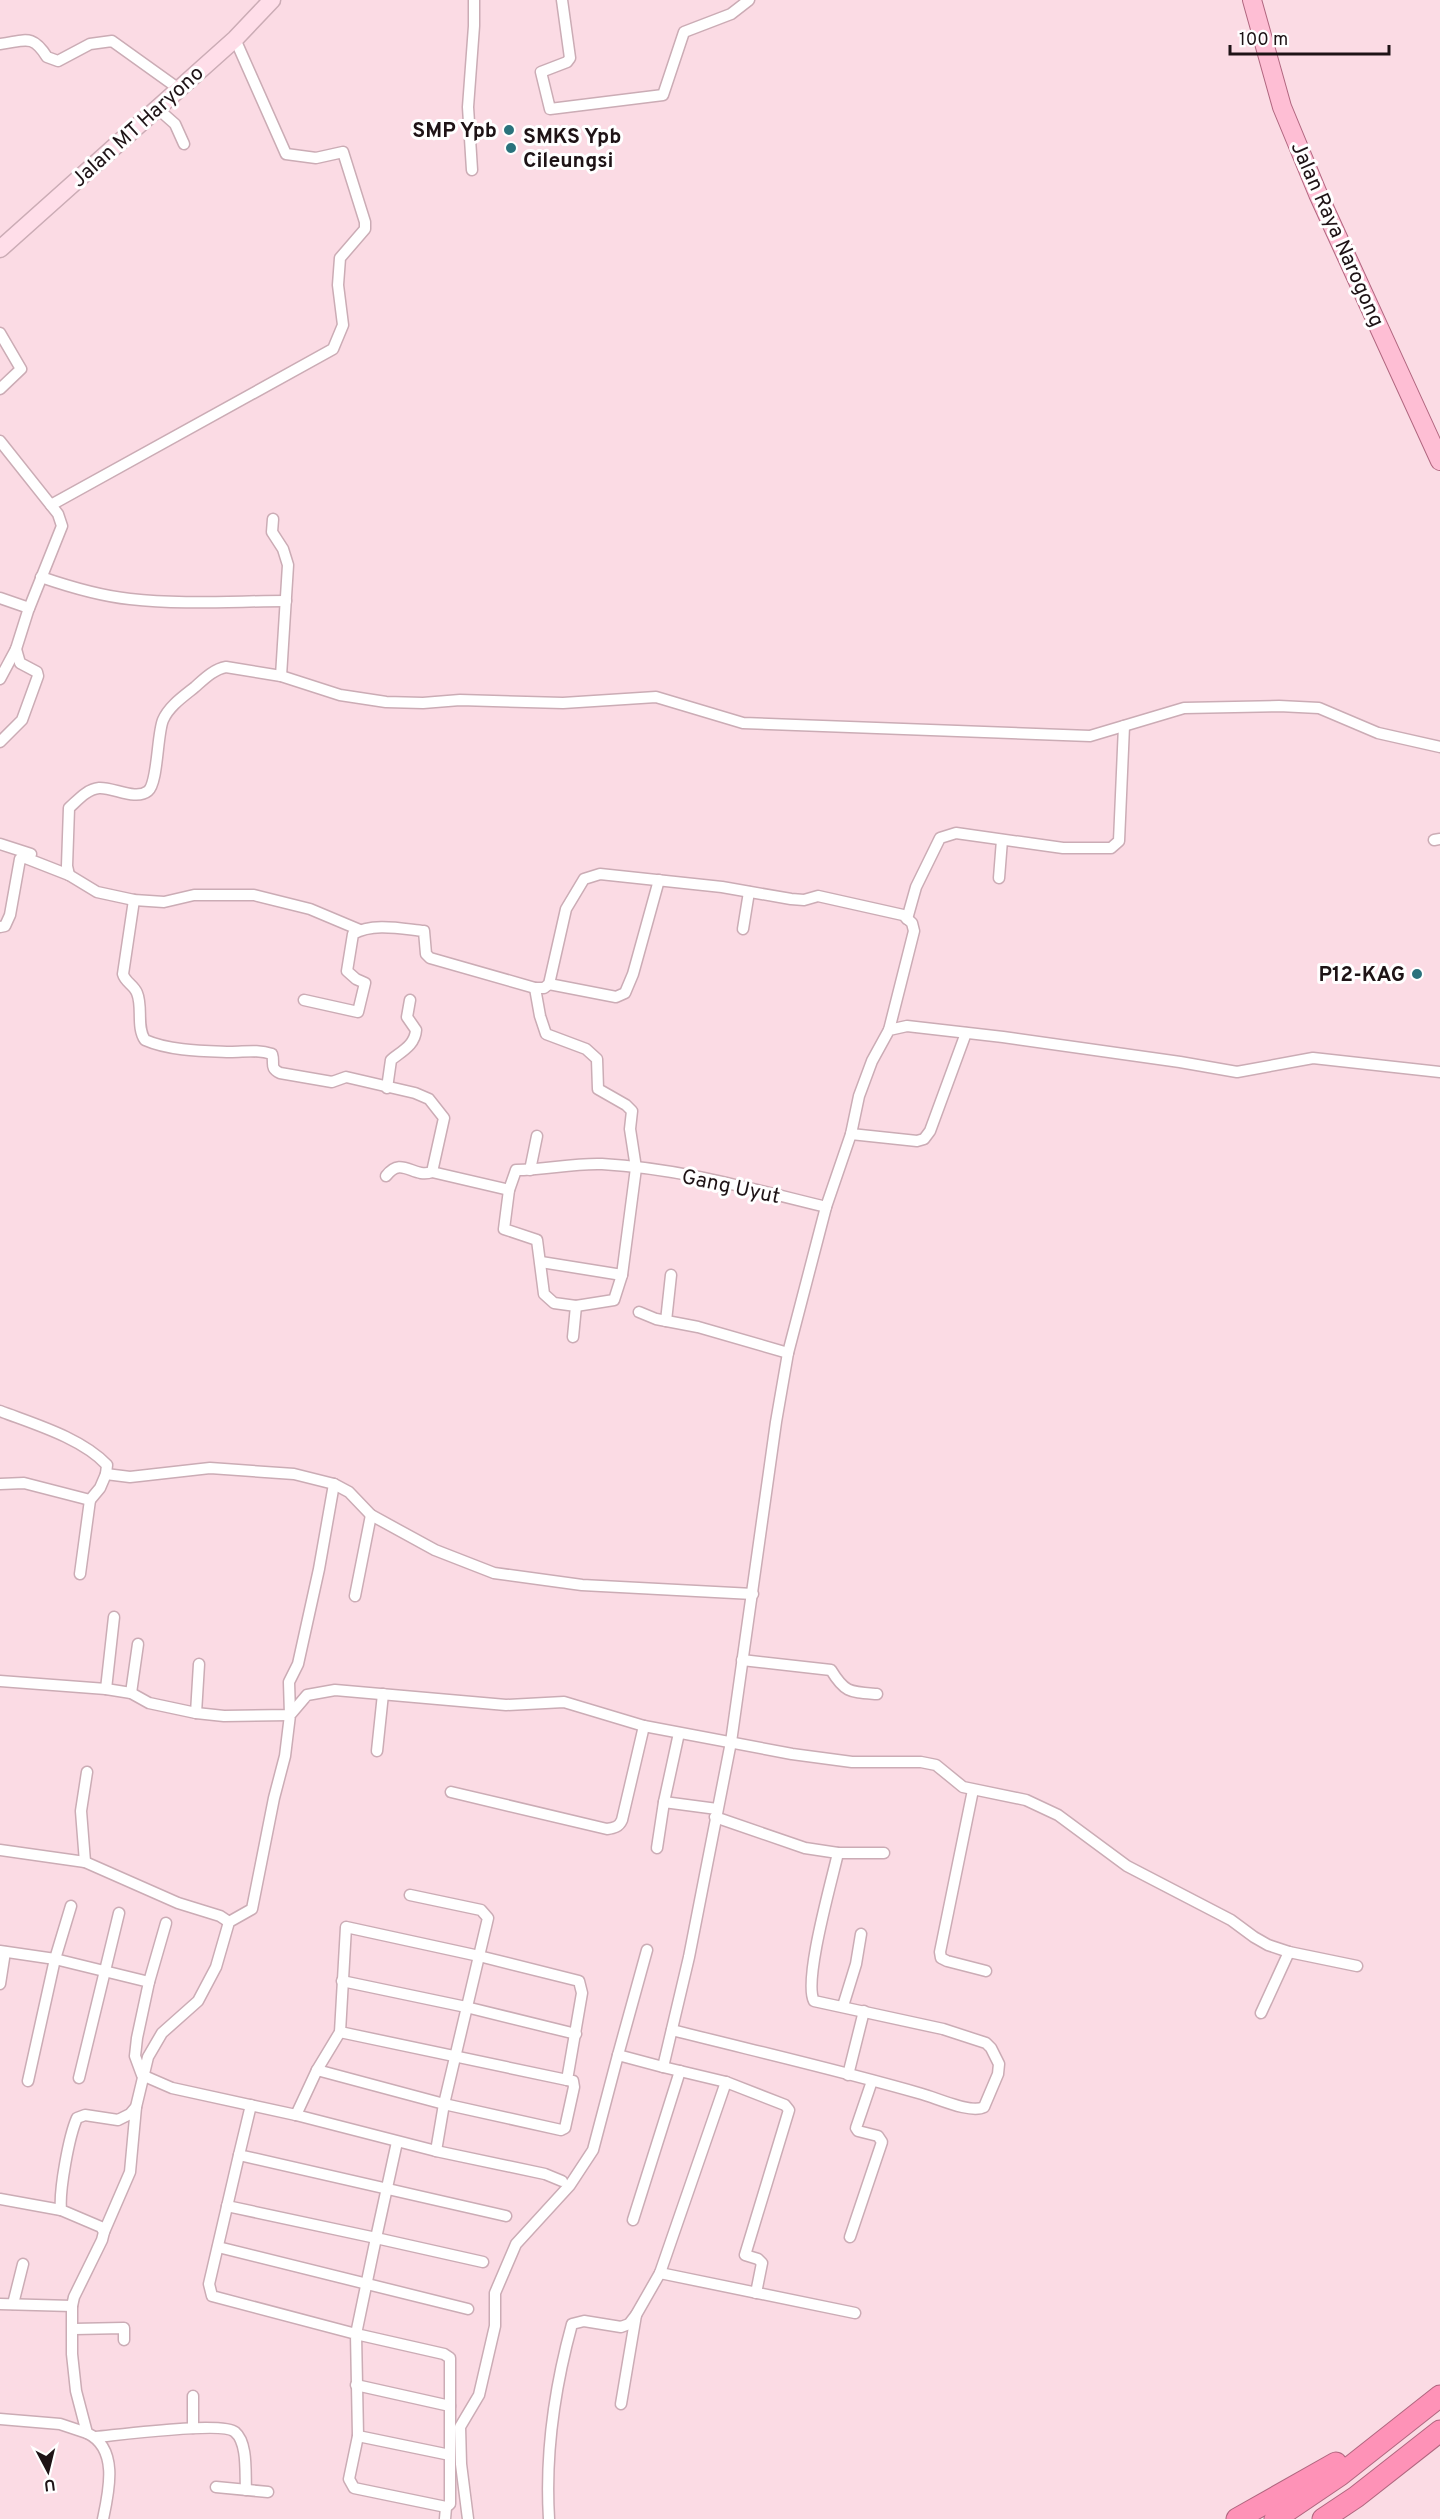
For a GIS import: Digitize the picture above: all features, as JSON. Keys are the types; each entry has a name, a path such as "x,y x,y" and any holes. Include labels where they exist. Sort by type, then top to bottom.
{"highway":[{"path":"1275,2519 1340,2475 1440,2396"},
{"path":"1237,2519 1411,2420"},
{"path":"1323,2519 1356,2497 1440,2431"}],"main road":[{"name":"Jalan MT Haryono","path":"0,249 235,39 272,0"},
{"name":"Jalan Raya Narogong","path":"1252,0 1282,107 1318,194 1440,461"}],"street":[{"path":"472,170 468,106 474,0"},
{"path":"562,0 570,58 567,62 541,72 550,109 663,95 684,32 731,14 749,0"},
{"path":"51,505 333,348 343,325 338,285 340,258 365,229 365,222 343,152 316,158 286,154 235,39"},
{"path":"0,44 31,40 39,44 47,57 58,61 90,44 112,41 179,89"},
{"path":"158,109 175,124 184,144"},
{"path":"0,333 21,369 0,388"},
{"path":"0,441 58,514 62,526 29,608 16,649 0,679"},
{"path":"273,519 272,532 286,557 286,601 281,676"},
{"path":"42,577 69,586 128,599 180,602 286,601"},
{"path":"0,598 29,608"},
{"path":"0,742 22,720 38,676 37,672 20,663 16,649"},
{"path":"68,870 69,808 82,795 97,788 140,794 149,790 154,781 163,719 173,706 218,669 233,668 281,676 340,695 386,702 423,703 460,700 563,704 656,697 743,723 1090,736 1185,708 1289,706 1319,708 1378,733 1440,747"},
{"path":"907,919 916,887 940,838 956,832 1063,848 1111,848 1119,841 1124,726"},
{"path":"999,878 1002,840"},
{"path":"0,844 68,870 97,891 134,900 164,902 204,894 254,896 301,906 360,930"},
{"path":"0,927 5,926 10,915 22,857 68,870"},
{"path":"304,1000 322,1006 358,1012 365,981 356,979 347,971 353,934 360,930 394,927 424,931 428,957 535,988 544,988 549,984 566,909 584,879 600,874 791,899 804,900 818,896 903,915 912,923 914,931 890,1029 872,1061 859,1096 851,1134 826,1207 788,1353 730,1742 689,1957 663,2067"},
{"path":"549,984 616,997 625,993 633,974 659,880"},
{"path":"743,929 749,892"},
{"path":"134,900 123,974 125,980 137,993 142,1036 145,1040 196,1050 231,1052 260,1050 272,1054 274,1070 280,1073 332,1082 346,1077 425,1096 441,1111 444,1118 431,1168 432,1172"},
{"path":"535,988 546,1034 586,1049 597,1059 598,1089 632,1111 630,1129 636,1168 622,1275 614,1300 576,1306 554,1303 544,1294 537,1240 504,1229 509,1190 516,1170 530,1170 537,1136"},
{"path":"387,1088 392,1060 413,1043 416,1036 416,1030 407,1017 410,1000"},
{"path":"890,1029 908,1026 966,1033 1237,1072 1313,1058 1440,1072"},
{"path":"851,1134 917,1141 924,1139 930,1131 966,1033"},
{"name":"Gang Uyut","path":"530,1170 565,1164 602,1164 636,1168 699,1177 826,1207"},
{"path":"386,1176 397,1166 509,1190"},
{"path":"541,1262 622,1275"},
{"path":"666,1321 671,1275"},
{"path":"573,1337 576,1306"},
{"path":"639,1312 788,1353"},
{"path":"0,1411 48,1429 98,1456 107,1465 100,1488 90,1500 80,1574"},
{"path":"106,1474 130,1477 210,1468 294,1474 334,1484 349,1492 372,1515 435,1550 494,1573 582,1586 753,1594"},
{"path":"0,1484 24,1483 90,1500"},
{"path":"103,2519 110,2469 106,2453 92,2435 76,2391 72,2354 74,2297 102,2240 130,2172 136,2107 148,2057 162,2033 198,2001 216,1967 229,1922 252,1909 274,1798 285,1756 290,1715 289,1682 298,1664 319,1569 334,1484"},
{"path":"355,1596 372,1515"},
{"path":"106,1689 114,1617"},
{"path":"131,1693 138,1644"},
{"path":"742,1660 831,1670 841,1686 850,1692 876,1694"},
{"path":"196,1713 199,1664"},
{"path":"0,1682 106,1689 131,1693 149,1703 196,1713 224,1716 290,1715 308,1695 335,1690 506,1705 564,1702 644,1726 792,1754 852,1762 921,1762 936,1765 942,1767 951,1779 973,1790 996,1792 1026,1800 1058,1815 1127,1866 1231,1920 1254,1937 1289,1952 1357,1966"},
{"path":"377,1751 383,1694"},
{"path":"452,1792 607,1829 612,1828 620,1824 622,1820 644,1726"},
{"path":"657,1848 679,1733"},
{"path":"86,1862 81,1811 87,1772"},
{"path":"973,1790 940,1953 941,1958 946,1961 986,1971"},
{"path":"664,1802 716,1813 806,1848 838,1853 884,1853"},
{"path":"0,1850 86,1862 178,1904 220,1916 229,1922"},
{"path":"672,2030 768,2052 978,2110 984,2107 998,2074 999,2064 986,2043 943,2029 814,2001 811,1996 812,1969 838,1853"},
{"path":"410,1895 480,1910 488,1918 444,2103 436,2151"},
{"path":"28,2081 55,1959 71,1906"},
{"path":"79,2078 119,1913"},
{"path":"166,1923 149,1982 135,2056 142,2076 172,2088 296,2115 436,2151 545,2174 562,2181"},
{"path":"296,2115 317,2070 340,2032 346,1927 579,1981 582,1993 567,2080"},
{"path":"843,2006 856,1964 861,1934"},
{"path":"468,2519 461,2464 460,2427 479,2395 495,2326 495,2293 516,2244 570,2185 593,2150 647,1950"},
{"path":"0,1984 2,1951 55,1959 149,1982"},
{"path":"1261,2013 1289,1952"},
{"path":"342,1981 466,2007 576,2034"},
{"path":"848,2075 864,2011"},
{"path":"317,2070 444,2103 561,2130 565,2128 574,2087 573,2081 340,2032"},
{"path":"618,2055 726,2082 785,2105 789,2110 745,2254 758,2259 762,2264 756,2293"},
{"path":"633,2220 681,2071"},
{"path":"850,2237 882,2142 878,2136 858,2131 856,2128 872,2081"},
{"path":"549,2519 548,2496 558,2373 572,2324 584,2321 621,2327 628,2324 636,2315 660,2273 726,2082"},
{"path":"250,2105 209,2284 212,2296 356,2334 444,2354 450,2358 452,2500 446,2507 445,2519"},
{"path":"61,2210 71,2132 77,2118 85,2115 118,2120 130,2114 136,2107"},
{"path":"397,2142 356,2334 358,2436 349,2479 354,2488 446,2507"},
{"path":"239,2156 506,2216"},
{"path":"0,2199 61,2210 101,2227 104,2232"},
{"path":"227,2206 483,2262"},
{"path":"218,2247 468,2308"},
{"path":"13,2304 23,2264"},
{"path":"660,2273 855,2313"},
{"path":"0,2304 72,2306"},
{"path":"621,2404 636,2315"},
{"path":"74,2329 124,2328 124,2340"},
{"path":"356,2385 450,2406"},
{"path":"193,2428 194,2396"},
{"path":"0,2419 60,2424 92,2435 228,2428 236,2432 243,2445 246,2490"},
{"path":"358,2436 450,2455"},
{"path":"216,2487 268,2492"}],"place":[{"name":"SMP Ypb","path":"509,130"},
{"name":"SMKS Ypb Cileungsi","path":"511,148"},
{"name":"P12-KAG","path":"1417,974"}]}
